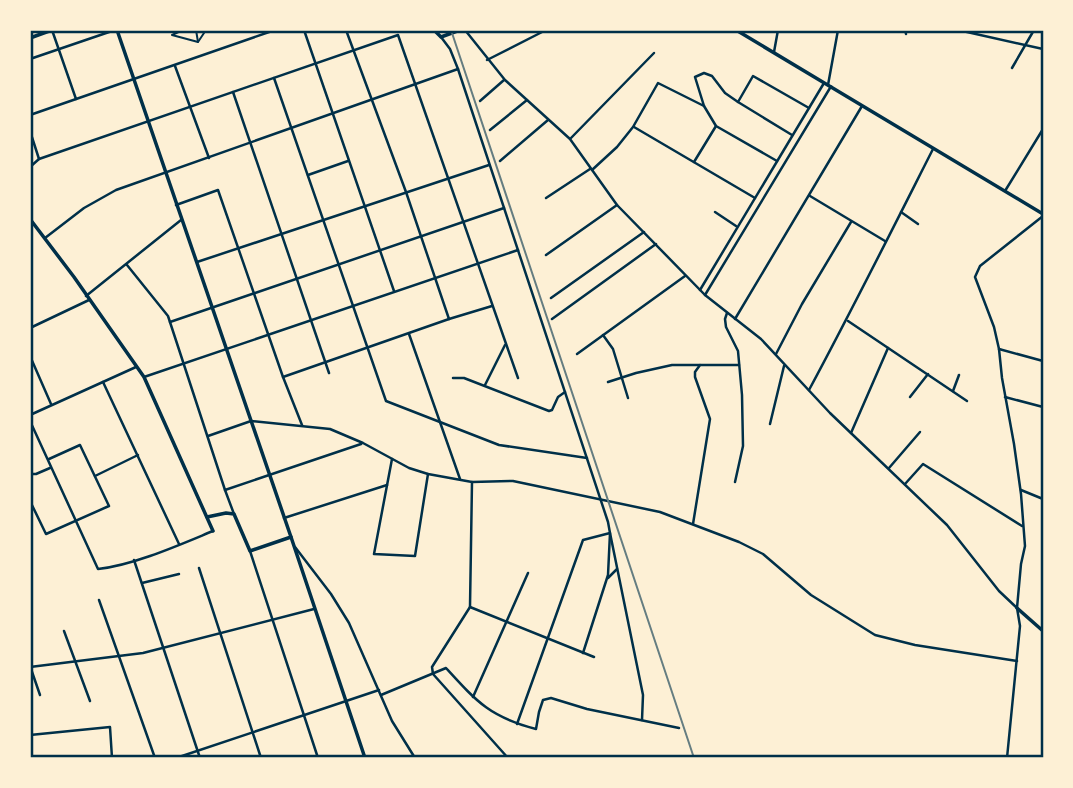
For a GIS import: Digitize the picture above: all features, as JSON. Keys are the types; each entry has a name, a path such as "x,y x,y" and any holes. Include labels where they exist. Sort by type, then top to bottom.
{"street":[{"path":"30,37 52,30 76,99"},
{"path":"30,59 116,30 365,758"},
{"path":"183,30 172,35 198,41"},
{"path":"196,30 198,41"},
{"path":"198,41 206,30"},
{"path":"30,116 275,30"},
{"path":"303,30 394,292"},
{"path":"346,30 406,192 449,319"},
{"path":"434,30 450,49 458,69 608,522 643,695 642,720"},
{"path":"441,37 460,30"},
{"path":"465,30 505,80 570,139 617,205 705,295 761,339 830,413 947,525 999,591 1043,631"},
{"path":"487,60 546,30"},
{"path":"736,30 1043,215 984,263 975,277 994,327 999,349 1021,490 1025,546 1017,608 1020,626 1007,758"},
{"path":"774,52 778,30"},
{"path":"705,295 827,85 838,30"},
{"path":"958,30 1043,49"},
{"path":"1012,68 1034,30"},
{"path":"30,167 39,159 398,35 518,378"},
{"path":"570,139 654,53"},
{"path":"174,65 209,158"},
{"path":"45,238 74,214 116,190 458,69"},
{"path":"777,161 716,126 704,106 695,77 705,73 712,76 725,93 792,135"},
{"path":"738,102 753,76 809,108"},
{"path":"274,78 386,401 499,445 587,458"},
{"path":"480,100 505,80"},
{"path":"546,198 591,169 617,147 633,127 659,83 704,106"},
{"path":"700,290 792,135 827,85"},
{"path":"233,92 329,373"},
{"path":"490,130 527,100"},
{"path":"735,319 862,106"},
{"path":"500,161 549,120"},
{"path":"694,162 716,126"},
{"path":"633,127 755,198"},
{"path":"1005,191 1043,129"},
{"path":"30,131 39,159"},
{"path":"809,390 933,149"},
{"path":"308,175 348,161"},
{"path":"197,262 489,165"},
{"path":"176,205 218,190 302,425"},
{"path":"809,195 885,241"},
{"path":"546,255 617,205"},
{"path":"170,322 504,208"},
{"path":"715,212 737,227"},
{"path":"901,212 918,224"},
{"path":"30,219 144,377 213,531 112,568 98,569 30,421"},
{"path":"30,328 88,298 181,220"},
{"path":"776,354 851,222"},
{"path":"551,298 645,232"},
{"path":"552,318 656,244"},
{"path":"144,377 518,250"},
{"path":"127,265 166,313 170,322 225,490 250,551 318,758"},
{"path":"577,354 685,275"},
{"path":"283,377 492,306"},
{"path":"727,313 726,327 738,351 743,394 743,446 735,482"},
{"path":"847,320 967,401"},
{"path":"409,334 461,480"},
{"path":"603,335 613,349 628,398"},
{"path":"485,385 506,345"},
{"path":"851,433 888,348"},
{"path":"999,349 1043,361"},
{"path":"30,356 52,405"},
{"path":"770,424 785,364"},
{"path":"608,382 672,365 739,365"},
{"path":"693,524 709,419 695,377 700,365"},
{"path":"30,415 136,367"},
{"path":"910,397 928,374"},
{"path":"953,391 959,375"},
{"path":"453,378 464,377 549,411 558,397 565,392"},
{"path":"103,382 179,545"},
{"path":"1005,397 1043,407"},
{"path":"208,436 251,421 330,429 409,468 428,474 472,482 513,481 660,512 740,542 763,554 811,595 875,635 915,645 1017,660"},
{"path":"888,468 920,432"},
{"path":"225,490 363,443"},
{"path":"30,501 46,534 109,506 80,446 48,460"},
{"path":"94,475 138,455"},
{"path":"392,459 374,554 415,556 428,474"},
{"path":"905,484 923,464 1022,526"},
{"path":"30,474 51,467"},
{"path":"472,482 470,607 432,667 433,674 508,758"},
{"path":"284,518 387,485"},
{"path":"1021,490 1043,499"},
{"path":"207,517 234,513"},
{"path":"583,653 608,575 610,533"},
{"path":"517,724 583,540 610,533"},
{"path":"250,551 291,537"},
{"path":"295,547 331,594 349,624 392,721 415,758"},
{"path":"134,560 200,758"},
{"path":"199,568 261,758"},
{"path":"606,581 617,569"},
{"path":"473,697 528,573"},
{"path":"142,583 179,574"},
{"path":"99,600 155,758"},
{"path":"470,607 594,657"},
{"path":"40,695 30,667 143,653 314,609"},
{"path":"64,631 90,701"},
{"path":"381,695 446,668 473,697 492,712 517,724 536,729 543,700 551,698 587,709 679,728"},
{"path":"176,758 379,690"},
{"path":"30,735 110,727 112,758"}],"railway":[{"path":"451,30 694,758"}]}
